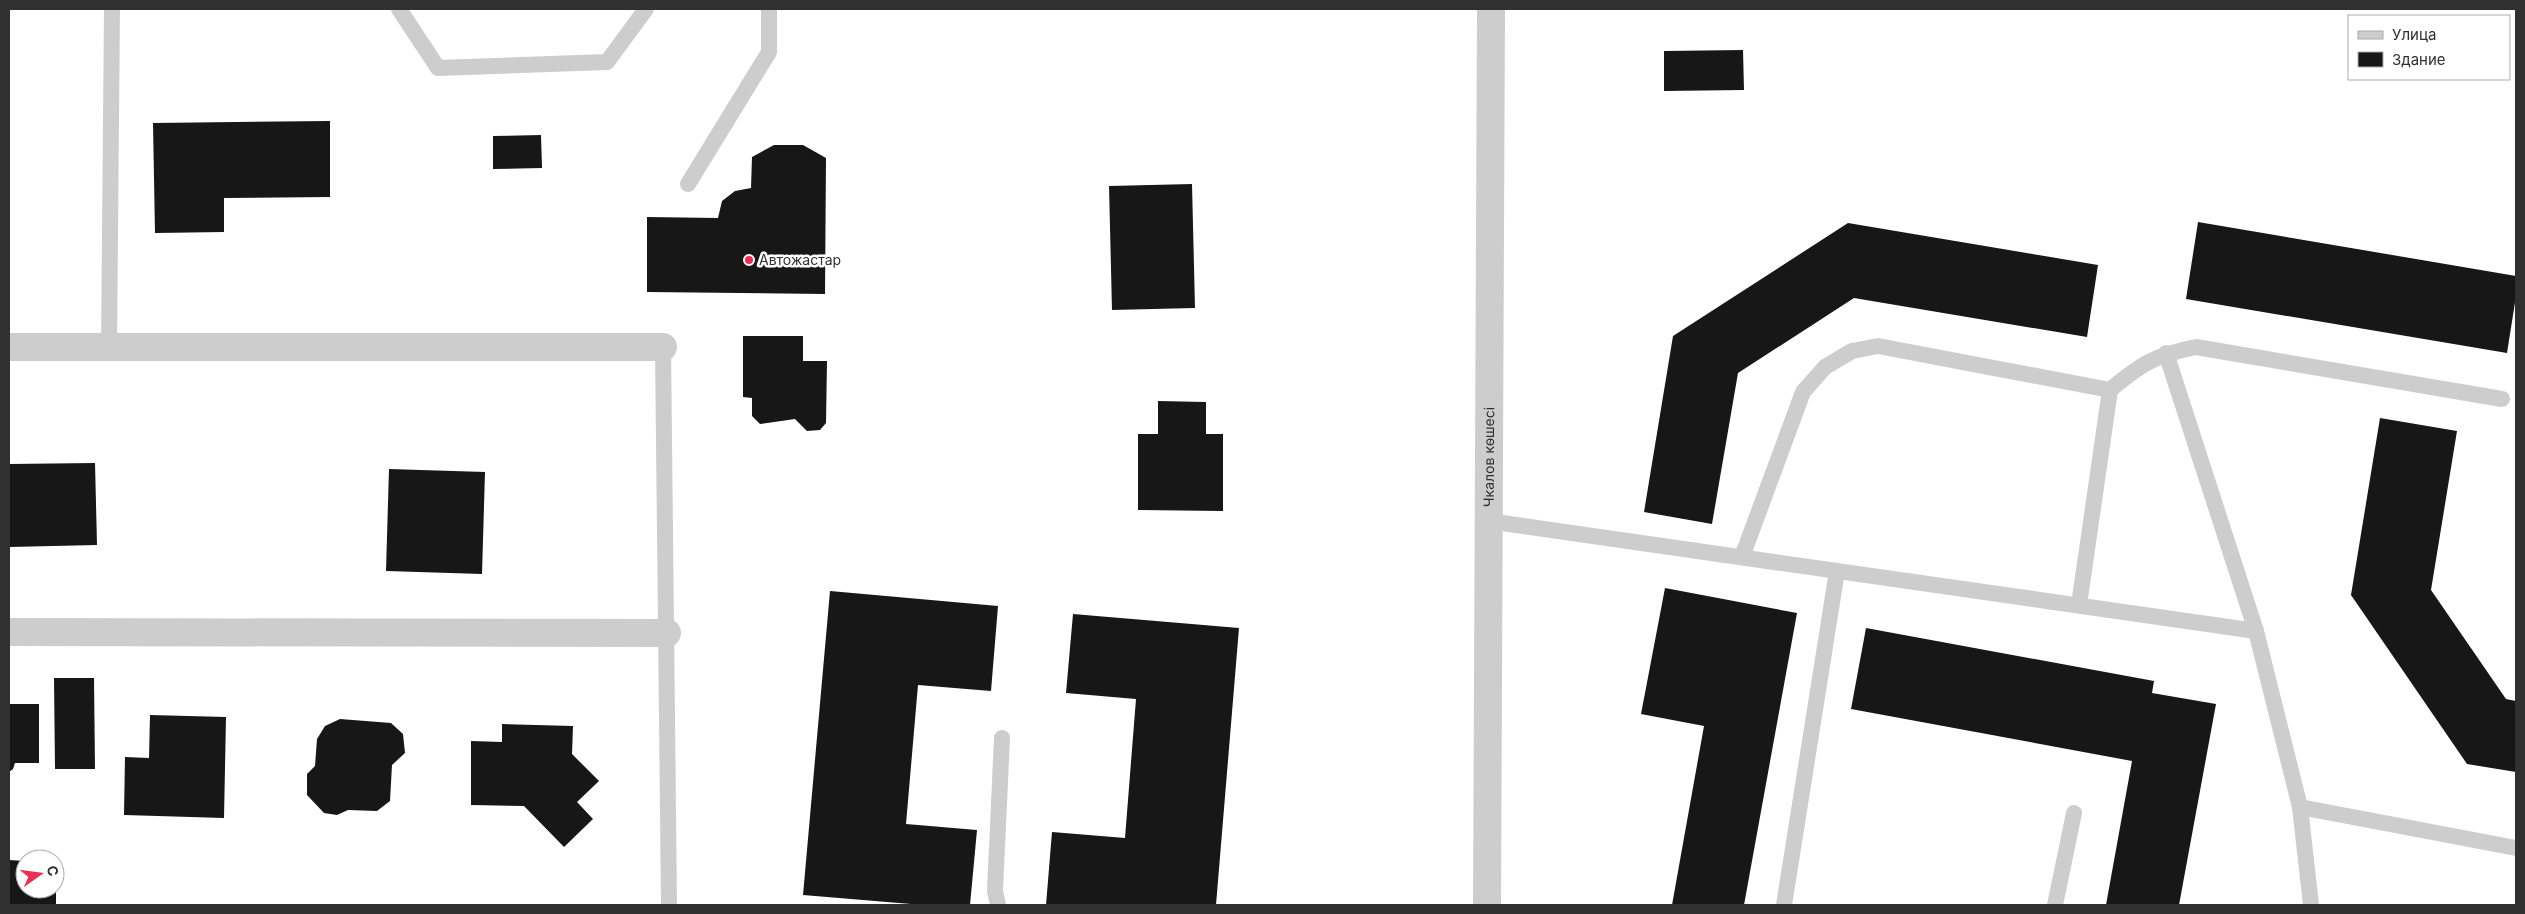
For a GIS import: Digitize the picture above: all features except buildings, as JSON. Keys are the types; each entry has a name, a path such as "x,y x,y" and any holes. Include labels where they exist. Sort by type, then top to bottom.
{"street":[{"name":"Чкалов көшесі","path":"1487,905 1491,9"},
{"path":"9,347 663,347"},
{"path":"9,632 667,633"}],"lane":[{"path":"110,347 112,9"},
{"path":"399,9 438,68 607,62 646,9"},
{"path":"688,184 770,52 769,9"},
{"path":"1742,557 1804,392 1825,367 1852,351 1878,346 2110,390"},
{"path":"663,347 669,905"},
{"path":"2079,605 2110,390 2144,363 2166,353 2196,347 2502,399"},
{"path":"2166,353 2256,631 2300,807 2311,905"},
{"path":"1488,521 2256,631"},
{"path":"1784,905 1837,570"},
{"path":"998,905 995,891 1002,738"},
{"path":"2300,807 2516,848"},
{"path":"2055,905 2074,813"}],"place":[{"name":"Автожастар","path":"749,260"}]}
